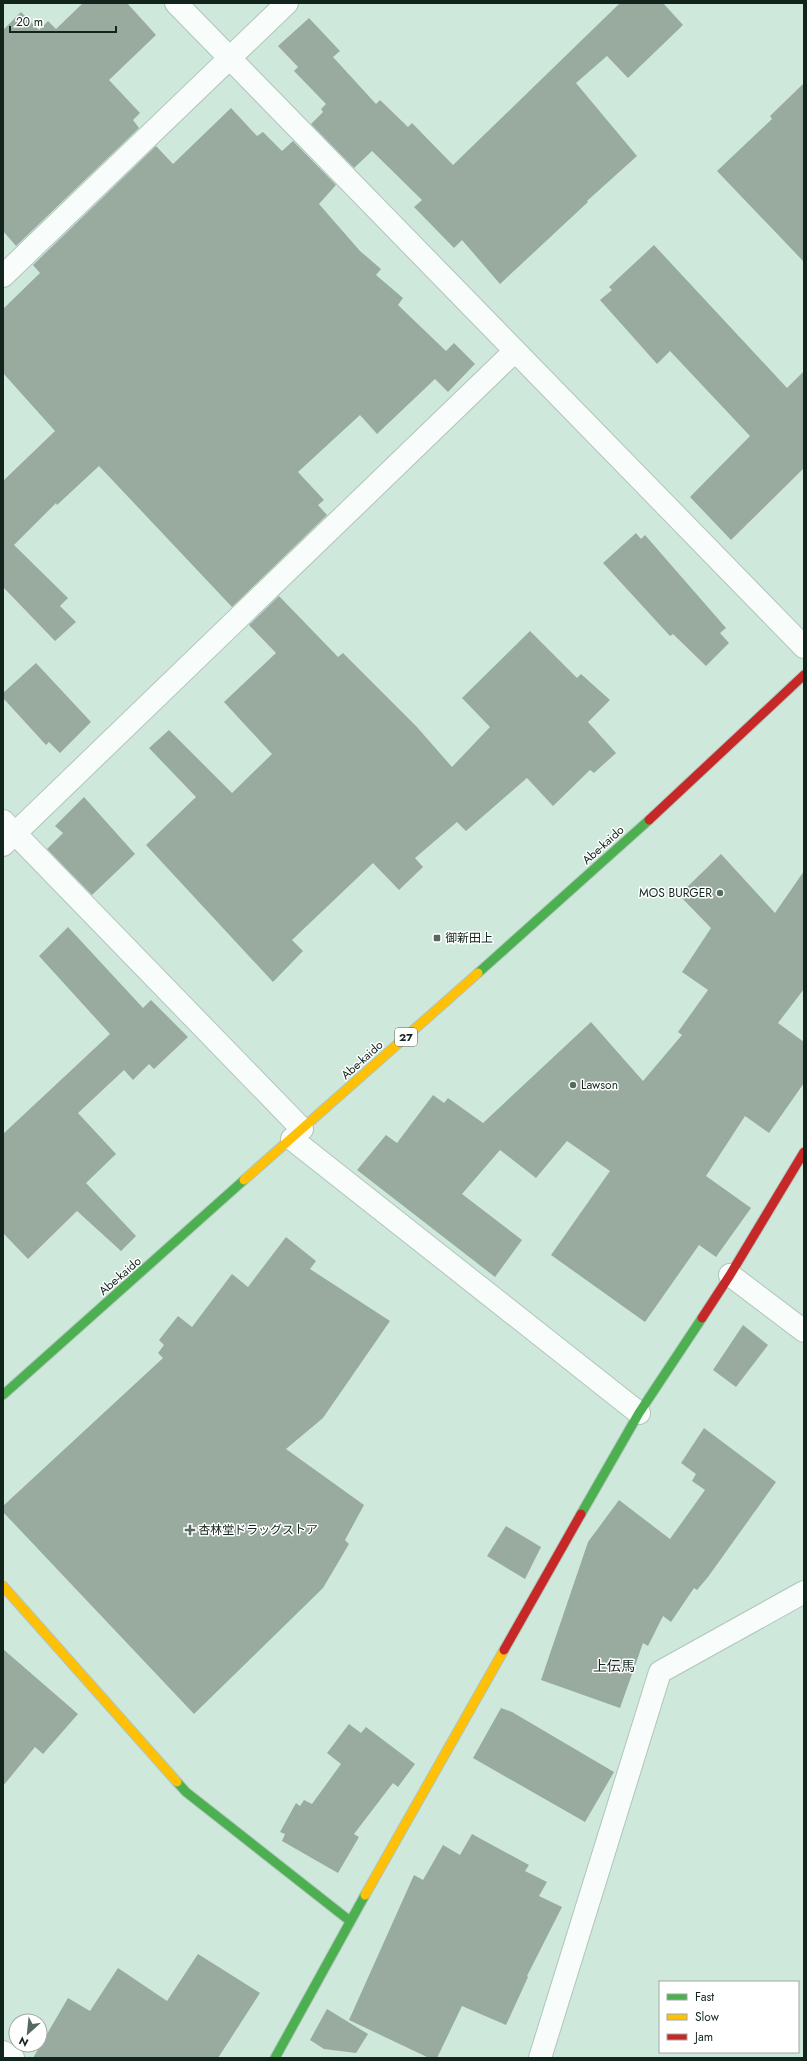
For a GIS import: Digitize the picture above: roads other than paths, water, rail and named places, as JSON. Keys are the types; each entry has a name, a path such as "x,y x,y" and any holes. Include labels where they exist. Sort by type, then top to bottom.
{"street":[{"path":"176,3 804,647"},
{"path":"3,276 287,3"},
{"path":"515,351 7,833 297,1134 639,1413"},
{"name":"Abe-kaido","path":"3,1395 633,835 804,675"},
{"path":"275,2058 350,1921 639,1413 730,1275 804,1152"},
{"path":"730,1275 804,1331"},
{"path":"3,1586 186,1792 350,1921"},
{"path":"540,2058 660,1672 804,1592"},
{"path":"3,2052 13,2058"}],"place":[{"name":"MOS BURGER","path":"720,893"},
{"name":"御新田上","path":"437,938"},
{"name":"Lawson","path":"573,1085"},
{"name":"杏林堂ドラッグストア","path":"190,1530"}],"district":[{"name":"上伝馬","path":"614,1666"}]}
